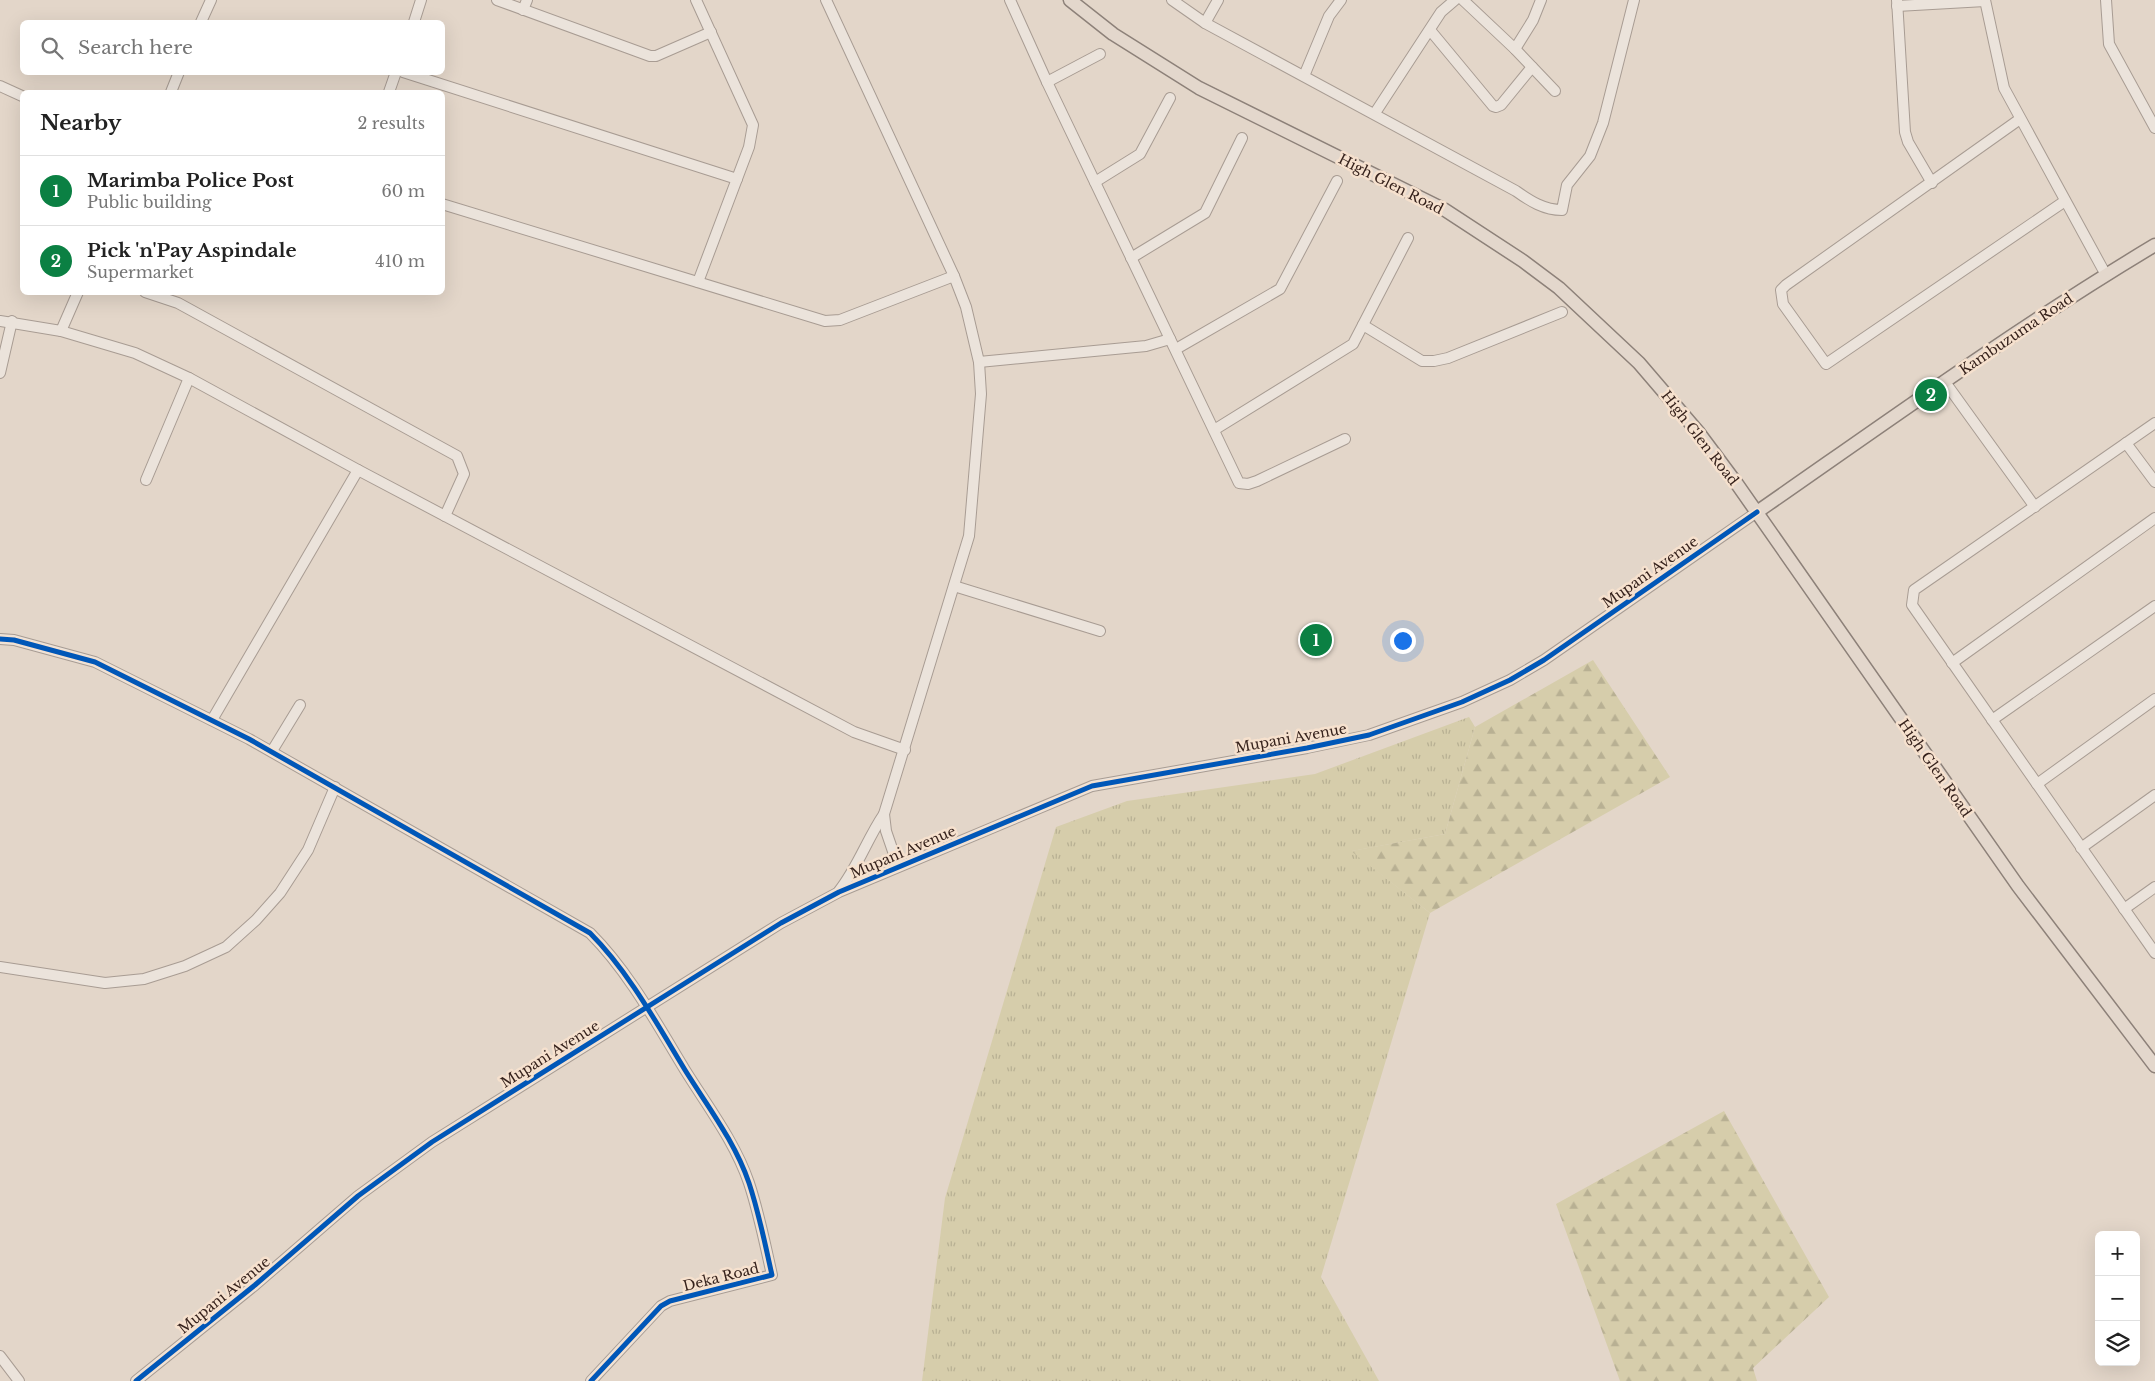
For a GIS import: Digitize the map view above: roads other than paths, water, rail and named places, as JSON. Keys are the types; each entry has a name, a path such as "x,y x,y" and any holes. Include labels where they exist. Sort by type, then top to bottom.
{"main road":[{"name":"High Glen Road","path":"1070,0 1113,34 1199,88 1445,210 1523,260 1559,288 1639,364 1699,433 1757,512 2018,886 2155,1066"},
{"name":"Kambuzuma Road","path":"1757,512 1945,382 2106,275 2155,246"}],"street":[{"path":"203,20 211,0"},
{"path":"415,20 421,0"},
{"path":"497,0 525,5 650,56 656,56 711,32"},
{"path":"696,0 753,125 749,147 698,282"},
{"path":"826,0 954,276 966,306 979,362 981,394 969,536 884,814 871,833 853,873 839,892"},
{"path":"1010,0 1047,82 1240,483 1248,484 1257,481 1345,439"},
{"path":"1172,0 1204,23 1375,113 1529,200 1551,210 1562,210 1568,185 1590,156 1603,123 1634,0"},
{"path":"1204,23 1218,0"},
{"path":"1304,76 1329,16 1340,0"},
{"path":"1375,113 1441,12 1455,0"},
{"path":"1463,0 1515,48 1555,91"},
{"path":"1515,48 1533,20 1541,0"},
{"path":"1932,183 1908,142 1905,132 1897,3 1985,0 2004,88 2106,275"},
{"path":"2106,0 2109,44 2155,128"},
{"path":"1430,30 1493,106 1501,105 1532,67"},
{"path":"1047,82 1100,54"},
{"path":"172,90 179,75"},
{"path":"390,90 395,75"},
{"path":"412,75 737,179"},
{"path":"0,86 20,95"},
{"path":"1095,182 1140,154 1170,98"},
{"path":"2020,119 1786,285 1781,290 1783,304 1826,364 2065,201"},
{"path":"1131,258 1205,213 1242,138"},
{"path":"979,362 1173,344 1280,289 1337,182"},
{"path":"445,205 825,321 840,320 954,276"},
{"path":"1214,430 1353,344 1408,238"},
{"path":"61,331 77,295"},
{"path":"154,295 178,303 457,456 464,474 445,516"},
{"path":"1363,325 1422,361 1434,362 1562,312"},
{"path":"0,321 12,321 61,331 135,353 189,378 358,470 854,732 905,750"},
{"path":"0,373 12,321"},
{"path":"146,480 189,378"},
{"path":"1945,382 2035,506"},
{"path":"2155,424 1914,590 1912,605 2155,954"},
{"path":"2126,443 2155,482"},
{"path":"212,720 358,470"},
{"name":"Mupani Avenue","path":"136,1381 255,1285 358,1196 432,1142 781,923 839,892 898,866 1092,786 1307,748 1369,735 1462,702 1510,680 1532,667 1757,512"},
{"path":"1952,662 2155,518"},
{"path":"954,586 1100,631"},
{"path":"1992,720 2155,606"},
{"path":"0,639 14,640 95,662 272,751 590,933 600,943 646,1007"},
{"path":"2037,784 2155,700"},
{"path":"272,751 300,705"},
{"path":"0,967 105,983 144,980 185,966 226,947 256,920 280,893 308,850 335,787"},
{"path":"2081,848 2155,795"},
{"path":"884,814 886,832 898,866"},
{"path":"2124,909 2155,887"},
{"name":"Deka Road","path":"591,1381 661,1306 670,1301 772,1275 749,1182 734,1149 646,1007"},
{"path":"0,1356 19,1381"}],"place":[{"name":"Pick 'n'Pay Aspindale","path":"1931,395"},
{"name":"Marimba Police Post","path":"1316,640"}]}
